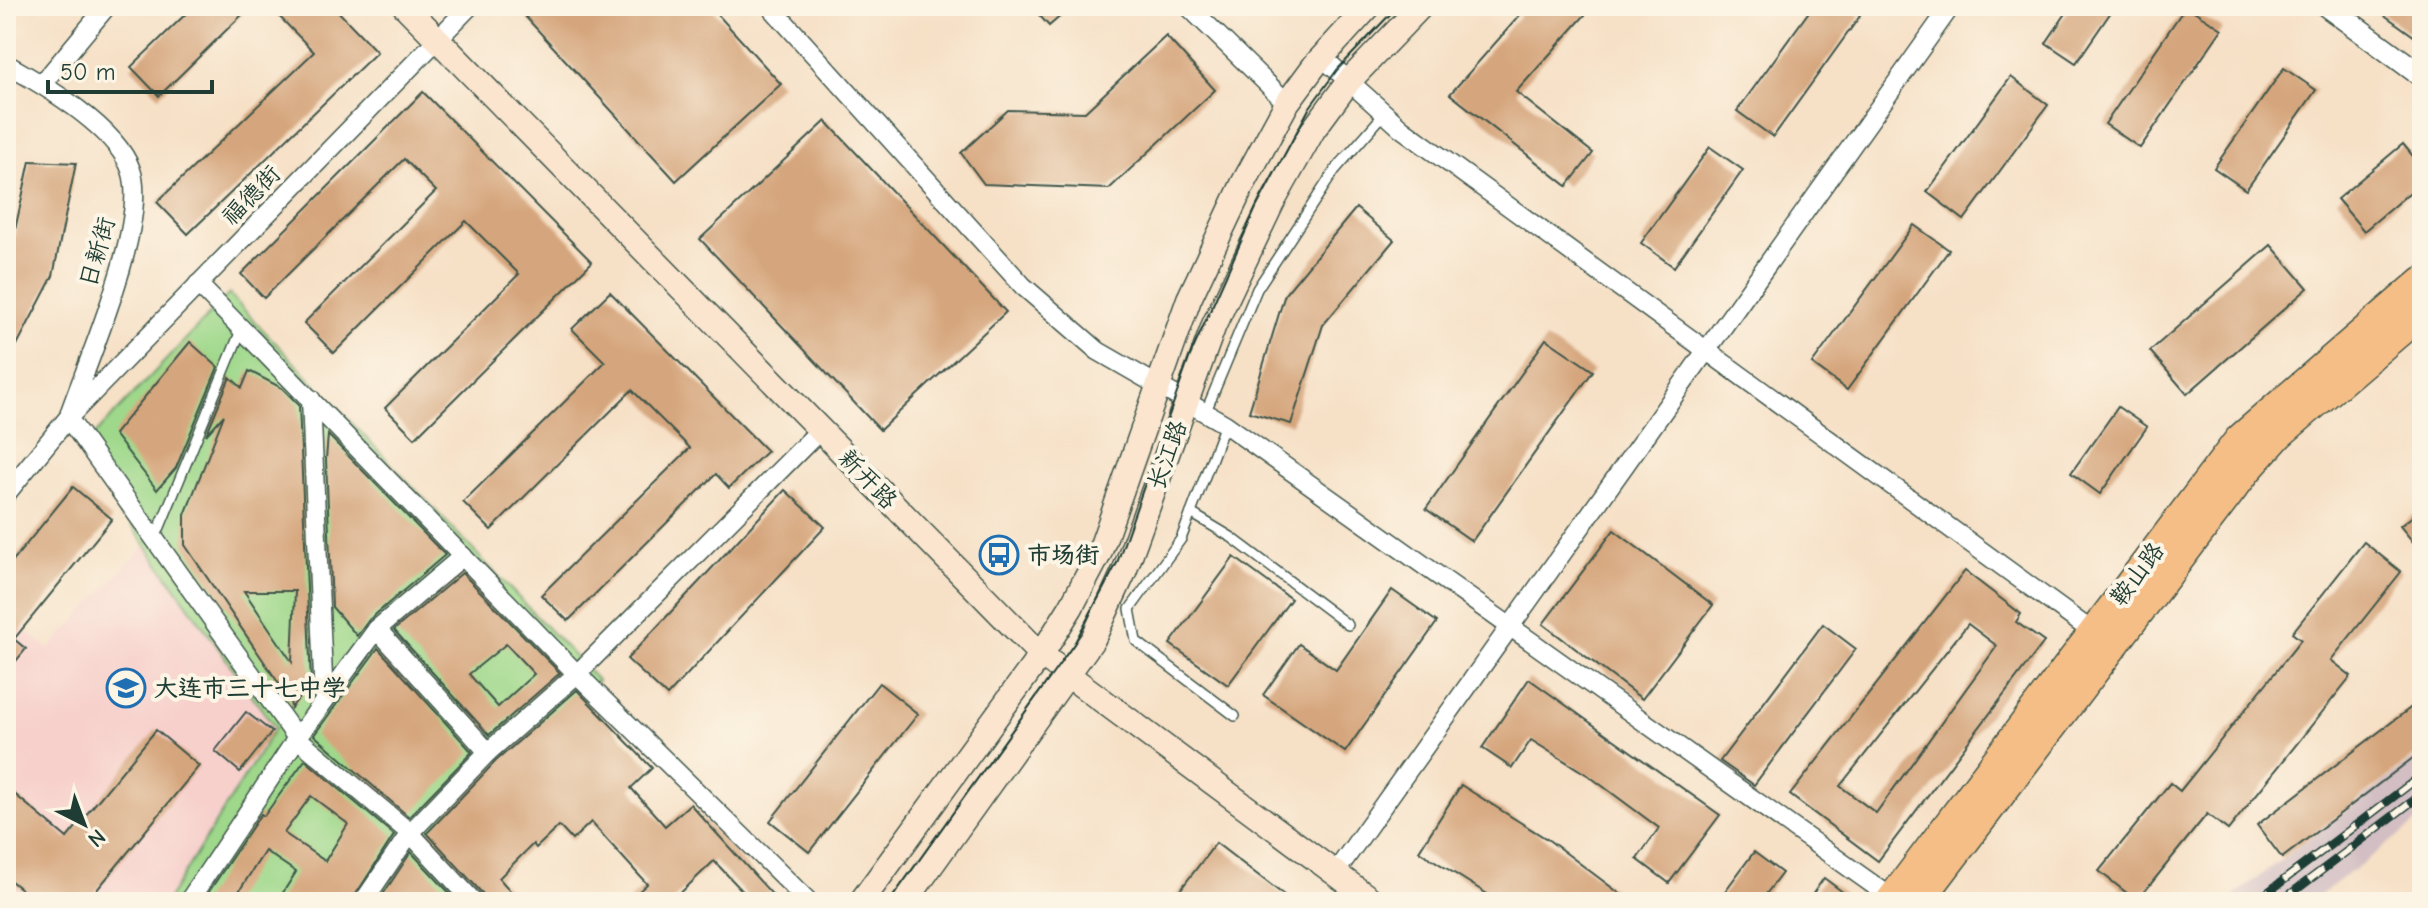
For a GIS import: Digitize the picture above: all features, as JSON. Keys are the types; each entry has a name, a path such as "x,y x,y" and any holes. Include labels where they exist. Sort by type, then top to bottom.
{"main road":[{"name":"新开路","path":"405,6 1041,655 1374,902"},
{"name":"长江路","path":"861,902 1041,655 1099,554 1157,383 1210,251 1287,103 1322,57 1369,6"},
{"name":"长江路","path":"905,902 1069,677 1115,593 1196,405 1214,325 1266,215 1313,130 1349,81 1421,6"},
{"name":"鞍山路","path":"2103,640 2239,439 2422,281"},
{"name":"鞍山路","path":"1900,901 2103,640 2246,472 2280,434 2422,313"}],"street":[{"path":"42,84 107,6"},
{"name":"福德街","path":"6,494 68,418 470,6"},
{"path":"770,6 1023,286 1098,351 1225,424 1900,901"},
{"path":"1188,6 1287,103"},
{"path":"1335,873 1951,6"},
{"path":"2327,6 2422,76"},
{"path":"1322,57 1385,113 2103,640"},
{"name":"日新街","path":"6,64 42,84 91,121 118,148 132,171 133,228 68,418"},
{"path":"198,284 577,674 809,902"},
{"path":"311,399 324,701"},
{"path":"68,418 297,738 410,833 474,902"},
{"path":"363,902 410,833 488,752 577,674 820,430"},
{"path":"188,902 297,738 377,629 463,556"},
{"path":"377,629 488,752"}],"lane":[{"path":"1196,405 1257,289 1335,170 1385,113"},
{"path":"155,540 242,328"},
{"path":"1225,424 1181,539 1130,609 1136,641 1235,716"},
{"path":"1191,513 1231,537 1348,625"}],"shaded area":[{"name":"大连市三十七中学","path":"145,545 275,728 166,902 8,902 6,615 49,649"},
{"path":"2422,753 2422,818 2311,902 2225,902"}],"green space":[{"path":"229,294 598,681 437,829 499,902 166,902 275,728 79,451"}],"building":[{"path":"194,6 251,6 159,96 131,67"},
{"path":"269,6 333,6 377,52 188,234 157,202 314,52"},
{"path":"531,6 710,6 781,84 676,181 523,14"},
{"path":"1031,6 1072,6 1049,26"},
{"path":"1528,6 1593,6 1516,92 1593,153 1567,186 1450,94"},
{"path":"1813,6 1846,6 1860,16 1773,137 1737,111"},
{"path":"2071,6 2115,6 2076,63 2046,43"},
{"path":"2186,6 2222,29 2140,148 2105,124"},
{"path":"2372,6 2422,6 2422,42"},
{"path":"1166,36 1215,90 1109,189 984,184 961,153 1008,110 1085,112"},
{"path":"2284,68 2316,90 2246,190 2214,168"},
{"path":"2011,77 2048,105 1964,220 1927,192"},
{"path":"423,92 592,262 415,438 385,408 519,274 466,221 334,353 304,323 436,191 404,159 264,298 241,274"},
{"path":"826,121 1006,312 880,430 700,239"},
{"path":"2403,144 2422,167 2422,182 2364,231 2337,199"},
{"path":"1710,147 1743,170 1674,267 1641,243"},
{"path":"30,161 76,163 53,276 6,366 6,271"},
{"path":"1356,208 1394,240 1323,325 1291,424 1249,412 1285,294"},
{"path":"1914,225 1949,250 1847,390 1812,364"},
{"path":"2271,245 2308,288 2187,394 2150,351"},
{"path":"610,292 767,451 729,488 716,474 568,621 541,595 690,448 632,390 491,530 463,502 605,362 572,329"},
{"path":"1546,339 1593,371 1472,541 1426,509"},
{"path":"190,342 218,367 176,468 157,490 114,434"},
{"path":"249,371 282,388 299,405 311,682 291,708 290,700 185,545 185,515 224,415 206,435 230,377 242,388","holes":["244,591 295,591 292,662"]},
{"path":"2118,407 2147,427 2100,494 2071,473"},
{"path":"328,435 445,555 369,620 357,636 332,607 326,459"},
{"path":"73,487 112,519 14,639 26,649 6,673 6,569"},
{"path":"785,490 825,527 667,696 627,659"},
{"path":"2422,509 2422,553 2400,526"},
{"path":"1614,530 1713,605 1642,699 1543,624"},
{"path":"2364,542 2401,572 2331,660 2351,676 2228,830 2207,814 2137,901 2099,871 2170,783 2180,791 2301,640 2292,633"},
{"path":"1234,557 1291,599 1228,685 1170,644"},
{"path":"1965,571 2021,614 2016,622 2044,642 1878,861 1790,795","holes":["1968,624 1997,646 1876,813 1840,786"]},
{"path":"462,573 560,673 489,735 394,630","holes":["506,644 534,674 498,707 469,674"]},
{"path":"1392,590 1437,622 1345,752 1263,695 1299,644 1336,670"},
{"path":"1823,624 1856,649 1754,785 1720,761"},
{"path":"378,648 472,752 409,817 314,735"},
{"path":"1529,679 1720,815 1669,883 1637,859 1659,828 1589,776 1531,740 1512,768 1482,748"},
{"path":"879,683 918,714 809,852 770,821"},
{"path":"577,690 652,768 631,788 665,826 690,804 779,902 753,902 714,861 671,902 627,902 647,884 591,822 572,840 559,826 536,848 533,844 499,878 512,893 503,902 486,902 483,894 427,833 496,761"},
{"path":"2422,699 2422,751 2282,858 2257,825"},
{"path":"246,712 272,732 240,772 215,751"},
{"path":"156,730 199,766 87,902 37,902 6,877 6,787 67,838"},
{"path":"305,760 394,835 351,902 277,902 296,872 265,851 232,902 202,902 261,814 264,816","holes":["311,796 348,824 325,861 284,833"]},
{"path":"1461,785 1550,841 1631,902 1500,902 1419,851"},
{"path":"1216,843 1293,902 1171,902"},
{"path":"411,852 458,902 378,902"},
{"path":"1754,852 1782,873 1760,902 1717,902"},
{"path":"1824,878 1856,902 1807,902"}],"tram line":[{"path":"889,902 1074,644 1117,563 1190,356 1256,208 1310,107 1337,70 1398,6"}],"railway":[{"path":"2255,902 2422,775"},
{"path":"2280,902 2422,794"}],"place":[{"name":"市场街","path":"999,555"},
{"name":"大连市三十七中学","path":"126,688"}]}
